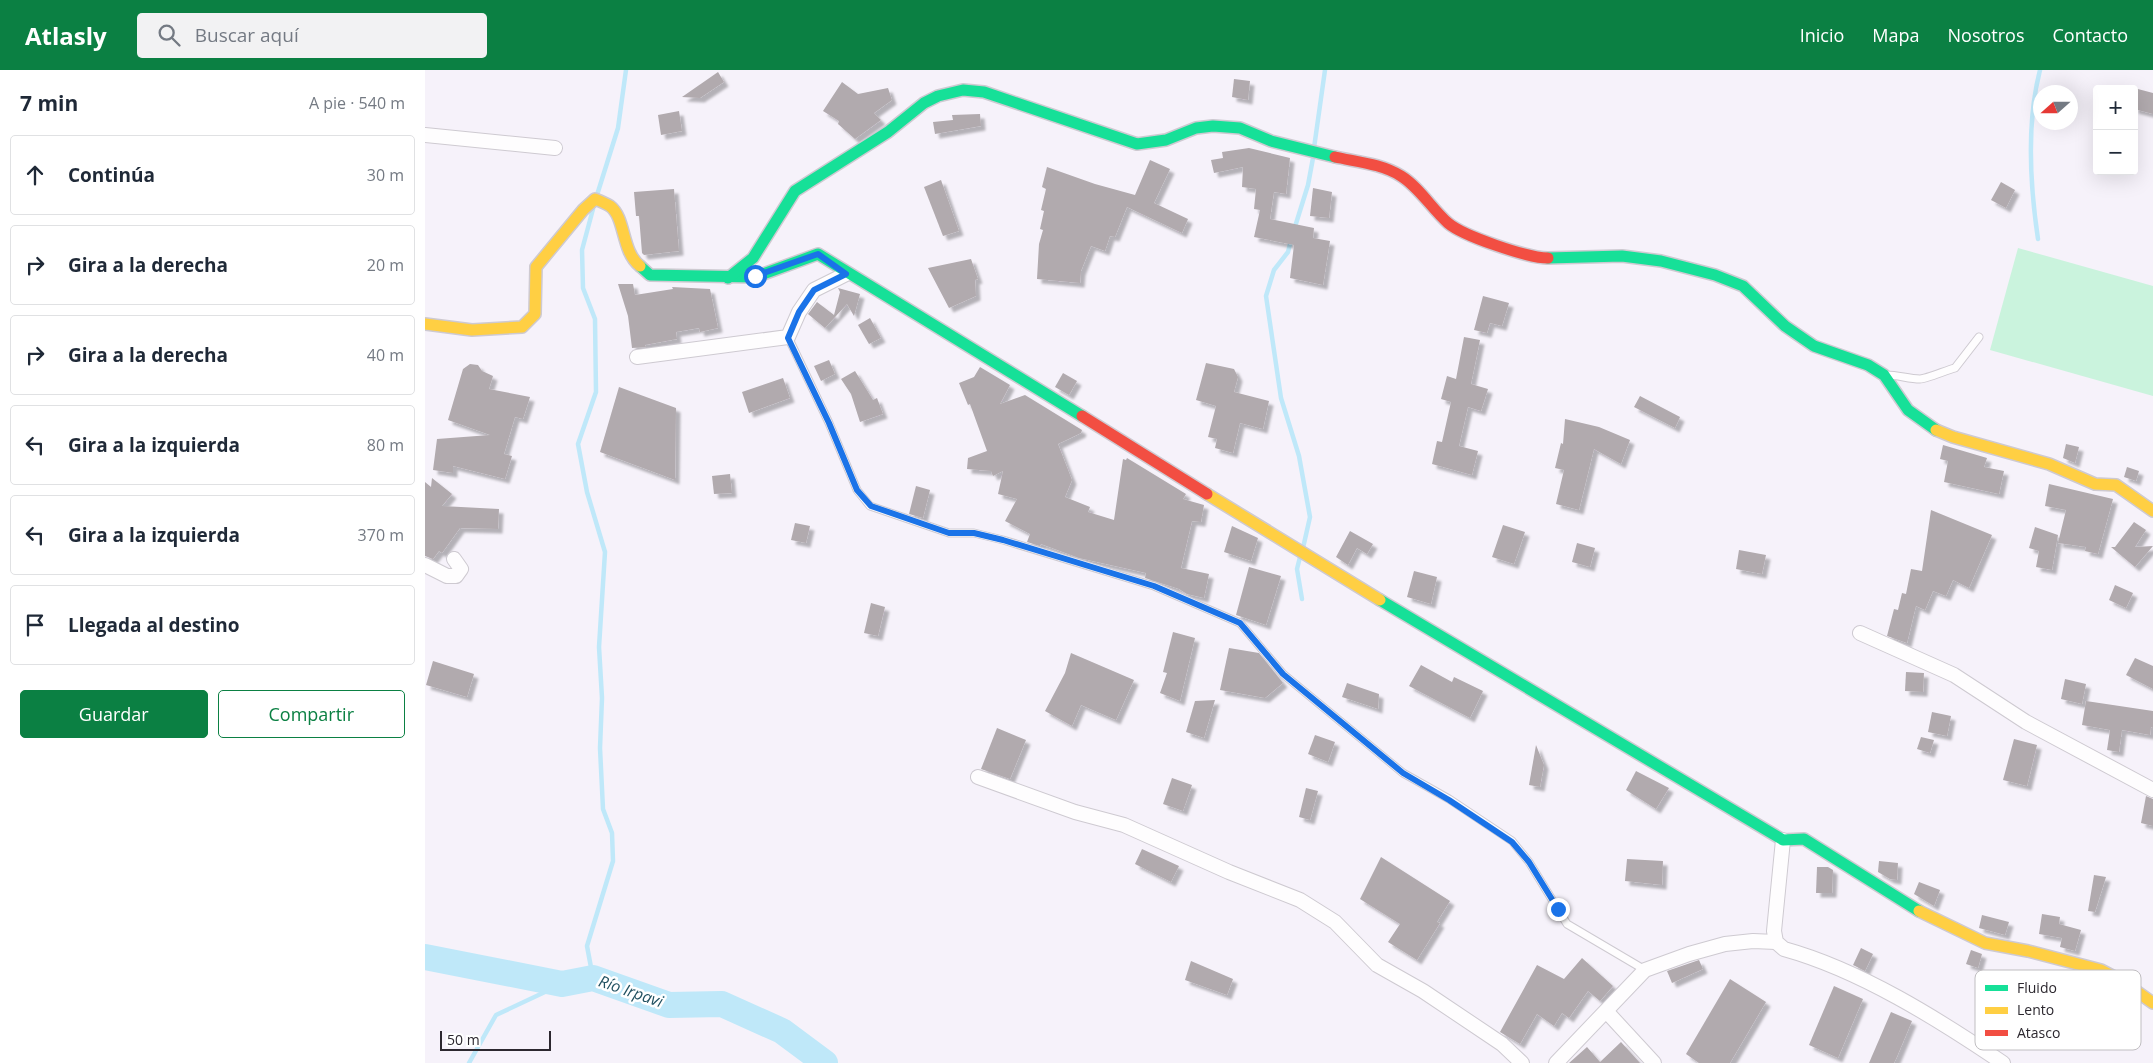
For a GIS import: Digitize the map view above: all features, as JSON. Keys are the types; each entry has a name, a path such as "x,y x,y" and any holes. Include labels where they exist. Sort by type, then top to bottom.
{"street":[{"path":"728,278 753,258 795,191 888,132 924,103 938,96 963,90 983,92 1137,144 1166,140 1196,128 1213,126 1240,128 1271,141 1302,150 1382,167 1403,178 1449,224 1483,240 1536,258 1622,256 1661,261 1715,275 1743,286 1785,326 1814,346 1868,365 1884,375 1908,410 1931,428 1953,437 2049,464 2095,484 2116,485 2153,511"},
{"path":"425,135 555,148"},
{"path":"425,324 472,330 522,327 535,314 536,267 583,210 595,200 611,207 615,212 619,218 631,260 650,276 728,278 755,276 818,254 846,274 866,282 1056,402 1442,639 1783,840 1804,839 1932,919 1985,943 2028,951 2101,970"},
{"path":"637,357 788,338 799,312 814,290 846,274"},
{"path":"425,565 447,576 456,576 461,569 454,559"},
{"path":"1860,634 1954,675 2026,722 2153,790"},
{"path":"978,777 1075,812 1124,825 1229,872 1300,900 1335,922 1377,965 1423,990 1502,1044 1522,1063"},
{"path":"1783,840 1774,931 1776,942 1784,949 1855,977 1904,1002 1975,1046"},
{"path":"1556,1063 1607,1012 1645,970 1689,954 1725,944 1753,941 1776,942"},
{"path":"2141,995 2153,1002"},
{"path":"1607,1012 1654,1063"},
{"path":"1982,1050 2003,1063"}],"lane":[{"path":"1884,375 1902,375 1921,380 1938,372 1955,368 1979,337"},
{"path":"788,338 829,423 857,490 871,506 949,533 974,533 1003,540 1154,586 1240,623 1283,674 1403,773 1449,800 1512,842 1529,862 1567,924 1645,970"}],"green space":[{"path":"2018,248 2153,286 2153,396 1990,350"}],"building":[{"path":"718,72 724,82 700,98 682,97"},
{"path":"1234,79 1250,81 1248,100 1232,97"},
{"path":"842,82 858,94 888,88 892,100 874,113 881,120 855,139 838,124 839,121 823,111"},
{"path":"2138,89 2153,93 2153,114 2138,110"},
{"path":"679,111 682,131 661,135 658,115"},
{"path":"980,114 981,126 935,134 933,122 953,120 952,115"},
{"path":"1249,148 1290,158 1286,194 1274,192 1270,219 1314,228 1313,238 1330,241 1323,285 1290,278 1294,245 1254,237 1260,210 1254,209 1256,189 1242,187 1243,167 1214,173 1211,160 1223,158 1222,152"},
{"path":"1150,160 1170,169 1154,203 1188,219 1182,233 1127,207 1115,237 1110,236 1105,251 1091,246 1081,271 1080,283 1037,279 1039,244 1043,230 1040,229 1044,211 1041,210 1046,189 1042,187 1047,167 1095,184 1135,195"},
{"path":"941,180 959,231 943,236 924,187"},
{"path":"2001,182 2015,190 2006,208 1991,200"},
{"path":"1313,188 1332,192 1329,218 1310,216"},
{"path":"674,189 679,251 644,255 642,253 639,216 636,216 634,192"},
{"path":"971,259 978,279 975,280 976,296 949,308 928,268"},
{"path":"618,284 633,284 635,295 673,289 672,287 710,289 718,328 700,332 699,328 676,332 677,339 645,345 646,347 632,348 628,316"},
{"path":"838,288 860,294 854,316 847,304 825,328 808,314 817,302 834,315 840,292"},
{"path":"1483,296 1509,303 1502,326 1490,323 1487,333 1474,330"},
{"path":"870,318 881,338 869,344 858,325"},
{"path":"1464,337 1480,340 1471,384 1488,389 1481,411 1468,407 1459,446 1478,451 1472,475 1432,464 1437,441 1442,442 1451,402 1441,399 1447,376 1456,379"},
{"path":"829,360 835,374 821,381 814,366"},
{"path":"1206,363 1234,369 1238,377 1234,392 1269,401 1263,429 1240,423 1233,453 1215,448 1217,439 1208,437 1216,406 1196,400"},
{"path":"470,364 478,365 482,371 493,376 489,389 530,397 523,419 515,417 504,454 512,456 505,479 453,466 453,473 433,470 437,439 490,435 448,420 463,369"},
{"path":"980,367 1010,385 1000,404 1025,395 1082,430 1081,433 1058,444 1072,480 1065,497 1090,507 1088,512 1114,520 1123,459 1126,460 1127,458 1186,494 1183,499 1204,505 1201,522 1192,521 1181,568 1209,574 1204,598 1187,594 1179,589 1145,578 1146,573 1079,558 1041,544 1040,546 1027,542 1030,534 1005,521 1017,499 998,494 1003,471 993,476 991,471 967,469 968,458 987,451 970,404 968,405 959,383 974,377"},
{"path":"855,371 873,400 877,398 883,414 860,422 851,394 841,379"},
{"path":"1063,373 1077,381 1069,395 1055,387"},
{"path":"783,378 790,398 749,413 742,392"},
{"path":"619,387 676,408 675,480 600,452"},
{"path":"1640,396 1680,417 1675,428 1634,407"},
{"path":"1565,419 1599,427 1630,440 1621,464 1594,449 1579,510 1556,504 1564,470 1555,468 1561,443 1563,444"},
{"path":"2066,444 2079,447 2075,463 2063,458"},
{"path":"1943,445 1987,458 1984,467 2004,471 1999,494 1944,482 1948,461 1940,459"},
{"path":"2127,467 2139,471 2136,481 2124,477"},
{"path":"730,474 732,493 714,494 712,476"},
{"path":"432,478 452,494 442,506 499,509 498,529 460,528 442,553 439,551 433,559 425,556 425,482 431,487"},
{"path":"2049,484 2113,499 2098,554 2085,551 2086,547 2058,543 2066,510 2045,506"},
{"path":"916,486 930,490 923,518 909,514"},
{"path":"1931,510 1992,535 1969,588 1953,580 1946,596 1933,591 1925,610 1916,606 1907,643 1887,636 1894,609 1898,610 1902,593 1906,594 1911,569 1922,571"},
{"path":"2134,522 2146,530 2135,547 2153,546 2135,567 2111,547 2115,547"},
{"path":"795,523 810,526 806,543 791,540"},
{"path":"1503,525 1525,532 1514,564 1492,557"},
{"path":"1232,526 1258,538 1251,561 1224,552"},
{"path":"2035,527 2058,535 2052,570 2036,567 2039,551 2029,548"},
{"path":"1350,531 1373,544 1367,554 1357,548 1348,565 1336,557"},
{"path":"1577,543 1595,548 1590,567 1572,562"},
{"path":"1739,550 1766,555 1762,574 1736,569"},
{"path":"1249,567 1281,576 1266,625 1236,615"},
{"path":"1414,571 1437,577 1431,604 1407,597"},
{"path":"2115,585 2133,593 2126,608 2109,600"},
{"path":"871,603 885,607 878,636 864,633"},
{"path":"1173,632 1195,638 1180,701 1160,693 1167,673 1163,672"},
{"path":"1229,648 1259,653 1283,683 1265,698 1220,690"},
{"path":"1071,653 1134,680 1116,720 1081,705 1072,726 1045,711 1065,673"},
{"path":"2135,658 2153,666 2153,689 2126,675"},
{"path":"433,661 474,674 467,697 426,685"},
{"path":"1421,665 1452,682 1454,677 1483,691 1470,718 1409,686"},
{"path":"1906,672 1924,673 1923,692 1905,691"},
{"path":"2065,679 2086,684 2082,704 2061,699"},
{"path":"1347,683 1379,694 1378,709 1342,697"},
{"path":"1215,700 1204,738 1186,732 1195,701"},
{"path":"2086,701 2153,711 2153,728 2151,727 2150,735 2122,730 2119,752 2107,750 2110,730 2082,725"},
{"path":"1932,712 1951,716 1947,736 1928,732"},
{"path":"997,728 1026,740 1010,779 981,769"},
{"path":"1315,735 1335,742 1328,762 1308,754"},
{"path":"1921,737 1934,740 1930,753 1917,749"},
{"path":"2014,739 2037,745 2027,786 2003,780"},
{"path":"1536,745 1544,765 1540,787 1529,785"},
{"path":"1636,771 1669,788 1656,809 1626,790"},
{"path":"1172,778 1192,785 1183,811 1163,804"},
{"path":"1306,788 1318,791 1310,820 1299,817"},
{"path":"2146,796 2153,799 2153,826 2141,823"},
{"path":"1142,849 1179,866 1171,882 1135,864"},
{"path":"1381,857 1450,901 1437,922 1440,923 1417,960 1388,942 1400,924 1360,899"},
{"path":"1627,859 1663,861 1662,885 1625,881"},
{"path":"1879,861 1898,863 1897,880 1890,879 1878,872"},
{"path":"1817,867 1828,867 1833,870 1832,893 1816,893"},
{"path":"2094,875 2106,877 2095,912 2088,911"},
{"path":"1919,882 1940,890 1934,906 1914,894"},
{"path":"2042,914 2060,917 2059,924 2081,930 2075,951 2060,947 2062,938 2039,934"},
{"path":"1982,915 2009,922 2005,935 1979,928"},
{"path":"1861,948 1873,954 1865,971 1853,965"},
{"path":"1971,950 1982,954 1978,968 1966,964"},
{"path":"1582,958 1613,986 1600,1001 1588,991 1569,1018 1562,1013 1554,1026 1537,1014 1520,1044 1500,1032 1537,965 1564,979"},
{"path":"1699,960 1703,969 1672,983 1667,971"},
{"path":"1191,961 1233,979 1227,995 1185,980"},
{"path":"1730,979 1766,1002 1730,1063 1699,1063 1686,1054"},
{"path":"1834,986 1863,999 1838,1058 1809,1045"},
{"path":"1891,1012 1912,1021 1896,1059 1894,1063 1869,1063"},
{"path":"1621,1042 1640,1063 1569,1063 1587,1047 1600,1062"}],"waterway":[{"path":"597,195 618,128 626,70"},
{"path":"1314,148 1325,70"},
{"path":"2038,239 2031,176 2031,133 2040,70"},
{"path":"1294,230 1308,185 1313,158"},
{"path":"593,209 582,250 583,288 595,319 596,392 578,444 587,492 605,552 599,647 602,698 600,748 603,809 612,833 613,861 587,946 593,978"},
{"path":"1291,240 1288,252 1274,270 1266,296 1281,398 1299,456 1310,517 1303,548"},
{"path":"1300,557 1297,569 1302,599"},
{"name":"Río Irpavi","path":"425,957 562,984 593,978 669,1005 722,1004 782,1031 825,1063"},
{"path":"469,1063 496,1015 562,984"}],"traffic: fast":[{"path":"728,278 753,258 795,191 888,132 924,103 938,96 963,90 984,92 1137,144 1166,140 1196,128 1213,126 1240,128 1271,141 1335,157"},
{"path":"640,266 650,275 755,277 818,254 1082,416"},
{"path":"1548,258 1622,256 1661,261 1715,275 1743,286 1785,326 1814,346 1868,365 1884,375 1908,410 1936,430"},
{"path":"1380,600 1783,840 1804,839 1919,911"}],"traffic: slow":[{"path":"425,324 472,330 522,327 535,314 536,267 583,210 595,199 610,206 615,211 619,218 626,244 634,260 640,266"},
{"path":"1936,430 1953,437 2049,464 2095,484 2116,485 2153,511"},
{"path":"1207,494 1380,600"},
{"path":"1919,911 1985,943 2028,951 2101,970"},
{"path":"2141,994 2153,1003"}],"traffic: jam":[{"path":"1335,157 1378,166 1401,176 1414,186 1448,223 1467,234 1512,250 1548,258"},
{"path":"1082,416 1207,494"}],"route":[{"path":"755,276 818,254 846,274 814,290 799,312 788,338 829,423 857,490 871,506 949,533 974,533 1003,540 1154,586 1186,598 1240,623 1283,674 1403,773 1449,800 1512,842 1529,862 1558,909"}]}
